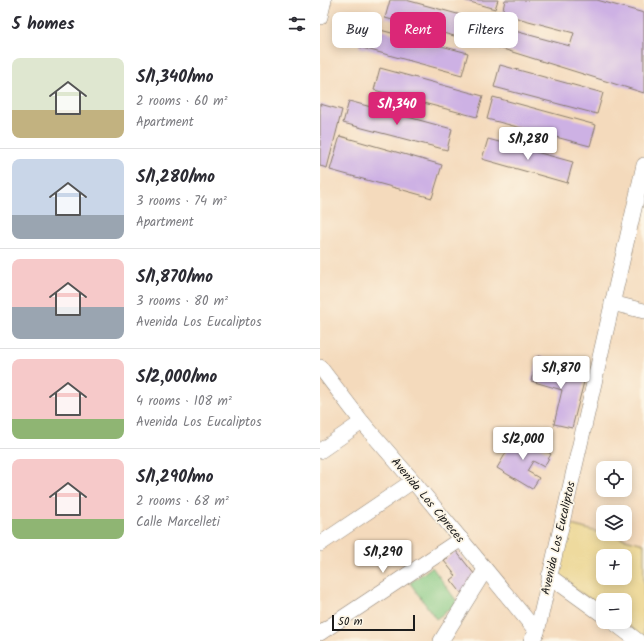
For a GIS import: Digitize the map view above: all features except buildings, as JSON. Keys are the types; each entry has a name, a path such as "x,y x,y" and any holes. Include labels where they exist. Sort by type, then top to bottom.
{"street":[{"path":"320,17 324,0"},
{"name":"Avenida Los Eucaliptos","path":"534,636 550,576 612,303 637,224 644,165"},
{"path":"612,303 644,311"},
{"name":"Avenida Los Cipreces","path":"320,367 362,422 461,539 534,636"},
{"path":"320,451 362,422"},
{"path":"320,544 413,481"},
{"path":"320,633 461,539"},
{"path":"441,641 485,570"},
{"path":"550,576 596,610"},
{"path":"622,629 638,641"}],"green space":[{"path":"432,567 458,603 436,619 410,583"}],"sand":[{"path":"571,525 596,532 596,541 632,541 644,544 644,638 632,628 632,593 596,593 596,603 556,576"}]}
